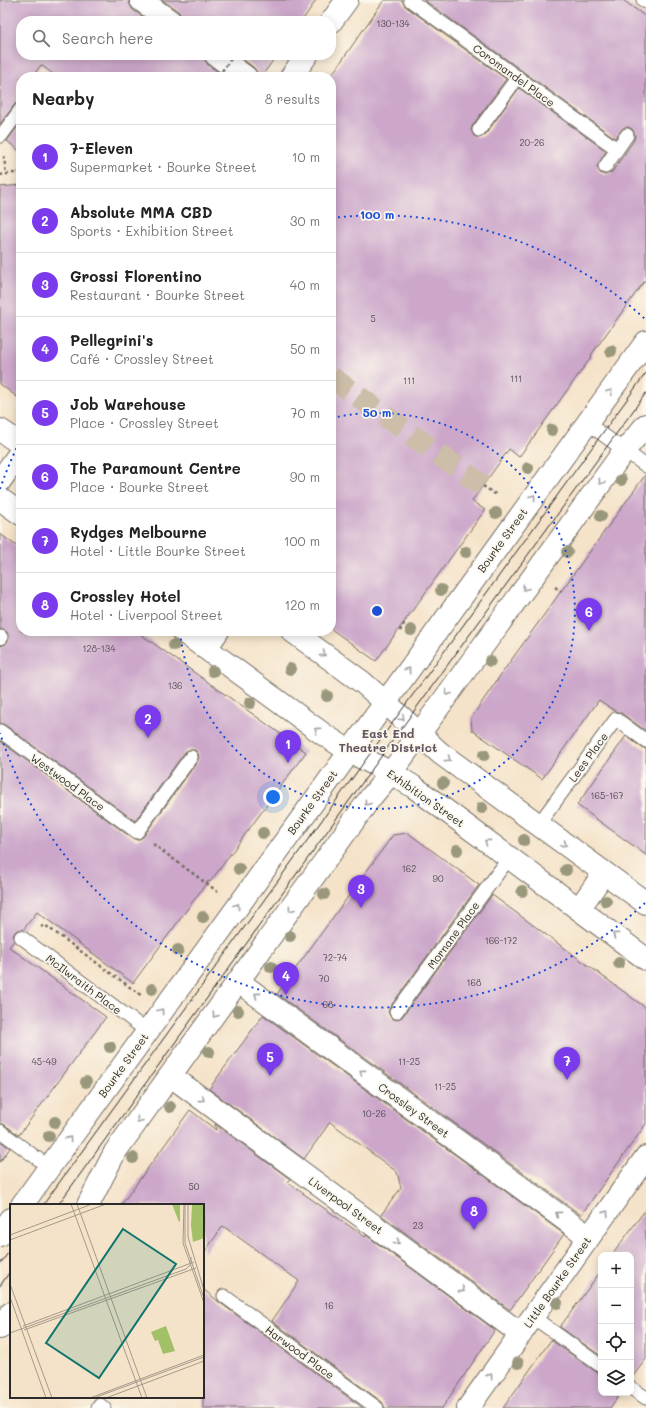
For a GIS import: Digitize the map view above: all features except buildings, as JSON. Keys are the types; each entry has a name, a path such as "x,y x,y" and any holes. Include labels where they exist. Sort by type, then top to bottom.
{"street":[{"path":"141,0 163,16"},
{"path":"335,16 347,0"},
{"path":"295,72 303,60"},
{"path":"224,61 239,72"},
{"name":"Bourke Street","path":"23,1204 646,342"},
{"path":"89,1204 116,1152 371,797 391,773 418,733 624,451 646,425"},
{"path":"0,430 16,441"},
{"path":"0,481 16,458"},
{"path":"0,499 16,510"},
{"name":"Exhibition Street","path":"201,636 212,639 323,734 349,751 414,787 646,959"},
{"path":"299,636 353,675 385,702 440,753 646,903"},
{"path":"579,909 604,873"},
{"name":"Crossley Street","path":"239,982 589,1237"},
{"name":"Liverpool Street","path":"171,1076 527,1325"},
{"name":"Little Bourke Street","path":"468,1408 646,1157"},
{"path":"0,1234 10,1220"},
{"path":"0,1328 10,1314"}],"lane":[{"name":"Coromandel Place","path":"410,0 617,149"},
{"path":"479,130 517,78"},
{"path":"2,136 16,116"},
{"path":"605,167 627,135"},
{"path":"587,423 646,466"},
{"name":"Lees Place","path":"538,825 617,717 646,741"},
{"name":"Westwood Place","path":"0,732 137,832"},
{"path":"137,832 191,757"},
{"name":"Mornane Place","path":"396,1012 509,858"},
{"name":"McIlwraith Place","path":"21,937 147,1031"},
{"path":"0,1131 49,1167"},
{"name":"Harwood Place","path":"224,1296 377,1408"},
{"path":"527,1325 598,1364"},
{"path":"634,1390 646,1398"},
{"path":"98,1408 100,1405 104,1408"}],"path":[{"path":"0,175 16,173"},
{"path":"483,486 498,496"},
{"path":"400,631 406,620"},
{"path":"137,832 237,906"},
{"path":"21,937 45,925 144,998"}],"tunnel":[{"path":"336,381 483,486"}],"tram line":[{"path":"44,1204 646,373"},
{"path":"59,1204 406,722 646,393"},
{"path":"0,1264 10,1250"},
{"path":"0,1286 10,1271"}],"place":[{"name":"The Paramount Centre","path":"589,631"},
{"name":"Absolute MMA CBD","path":"148,738"},
{"name":"7-Eleven","path":"288,763"},
{"name":"Grossi Florentino","path":"361,908"},
{"name":"Pellegrini's","path":"286,995"},
{"name":"Job Warehouse","path":"270,1076"},
{"name":"Rydges Melbourne","path":"567,1080"},
{"name":"Crossley Hotel","path":"474,1230"}],"district":[{"name":"East End Theatre District","path":"388,740"}]}
